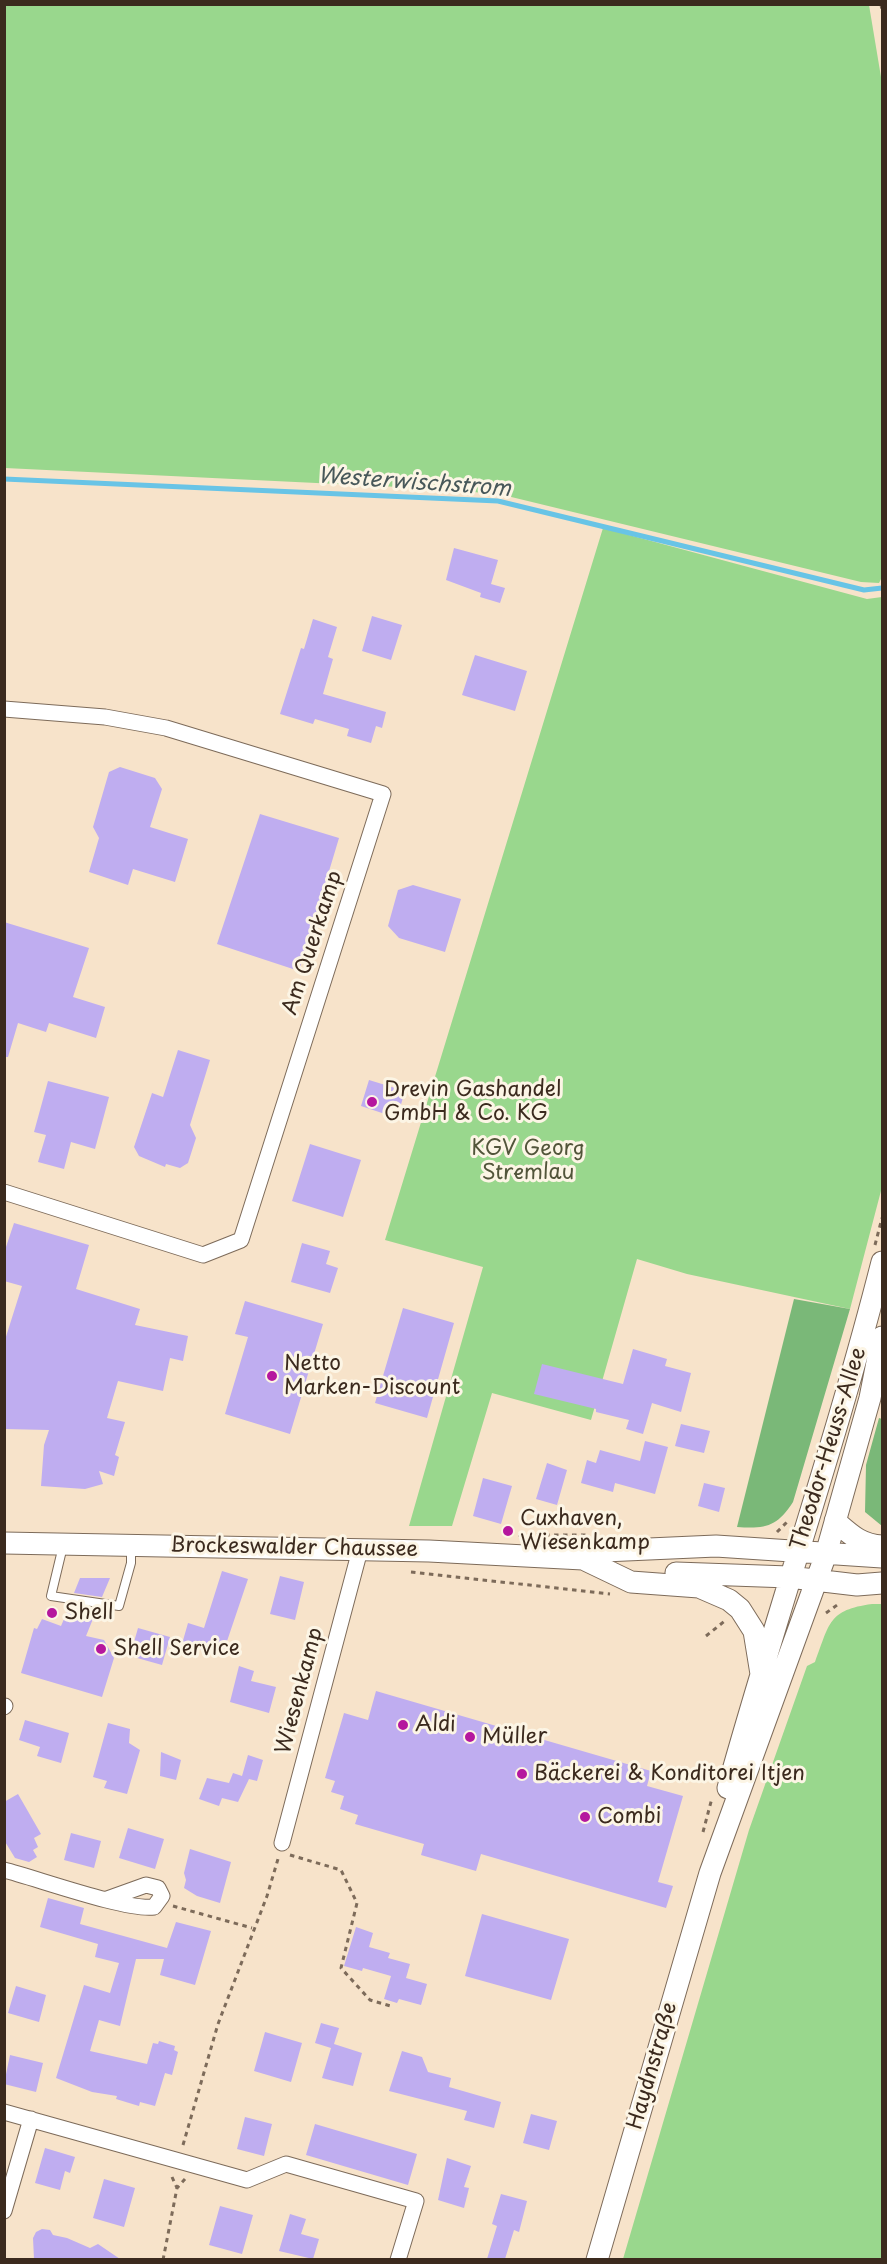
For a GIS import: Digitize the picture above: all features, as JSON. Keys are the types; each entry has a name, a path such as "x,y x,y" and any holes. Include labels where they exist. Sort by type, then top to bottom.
{"street":[{"name":"Am Querkamp","path":"4,709 105,717 166,728 383,794 241,1240 203,1255 4,1192"},
{"name":"Theodor-Heuss-Allee","path":"794,1565 849,1391 882,1262"},
{"name":"Theodor-Heuss-Allee","path":"821,1569 870,1398 882,1337"},
{"path":"835,1521 856,1540 869,1545 882,1546"},
{"name":"Brockeswalder Chaussee","path":"4,1543 360,1550 583,1559 609,1571 794,1565 821,1569 882,1557"},
{"name":"Brockeswalder Chaussee","path":"583,1559 604,1551 716,1546 794,1565 821,1569 856,1585 882,1583"},
{"name":"Wiesenkamp","path":"281,1848 360,1550"},
{"name":"Haydnstraße","path":"710,1873 728,1789 794,1565"},
{"name":"Haydnstraße","path":"597,2259 710,1873 821,1569"},
{"path":"609,1571 631,1582 699,1587 729,1600 740,1609 754,1631 761,1674"},
{"path":"4,1870 107,1899"},
{"path":"4,2112 247,2180 286,2164 416,2201 398,2259"},
{"path":"4,2211 31,2119"}],"lane":[{"path":"63,1544 51,1596 119,1606 131,1563 131,1545"}],"path":[{"path":"881,4 882,11"},
{"path":"774,1534 788,1520"},
{"path":"824,1615 843,1602"},
{"path":"706,1636 730,1617"},
{"path":"281,1848 341,1870 357,1903 341,1968 370,2000 394,2007"},
{"path":"163,2259 177,2188 190,2174 193,2165 194,2158 186,2144 218,2024 252,1928 267,1896 278,1859"},
{"path":"174,1906 252,1928"},
{"path":"177,2188 172,2175 173,2159 178,2147 186,2144"}],"green space":[{"path":"4,5 869,5 882,83 882,577 879,583 861,582 499,494 420,488 5,468"},
{"name":"KGV Georg Stremlau","path":"603,528 867,599 882,597 882,1187 850,1309 687,1274 637,1259 591,1420 492,1393 452,1526 409,1526 483,1267 385,1240"},
{"path":"794,1299 850,1309 793,1502 781,1517 770,1525 737,1527"},
{"path":"879,1418 882,1419 882,1526 865,1512 866,1465"},
{"path":"882,1604 882,2259 623,2259 749,1830 807,1666 815,1662 828,1628 839,1615 847,1610"}],"building":[{"path":"454,548 498,560 491,584 505,588 500,603 480,597 481,593 446,580"},
{"path":"372,616 402,625 391,660 362,651"},
{"path":"313,619 337,627 328,657 333,659 323,694 386,712 382,728 376,726 371,743 347,736 349,729 315,719 313,724 280,714 301,648 304,649"},
{"path":"475,655 527,671 515,711 462,695"},
{"path":"120,767 155,778 162,789 150,827 188,839 175,882 133,869 128,885 89,872 99,838 93,827 109,772"},
{"path":"260,814 339,838 299,971 217,944"},
{"path":"413,885 461,899 445,952 399,938 388,926 398,890"},
{"path":"4,922 89,948 73,997 105,1007 96,1038 49,1023 46,1032 18,1023 8,1057 4,1057"},
{"path":"178,1050 210,1060 190,1125 196,1138 188,1163 180,1168 166,1164 165,1167 139,1156 134,1147 152,1093 163,1097"},
{"path":"369,1080 405,1091 397,1118 361,1106"},
{"path":"48,1081 109,1097 95,1149 71,1142 64,1169 38,1162 46,1135 34,1132"},
{"path":"310,1144 361,1160 343,1217 292,1201"},
{"path":"14,1223 89,1245 76,1289 140,1309 135,1325 188,1336 183,1361 170,1358 163,1391 118,1381 107,1418 125,1422 115,1455 119,1457 114,1476 99,1471 103,1484 85,1489 41,1486 44,1445 49,1430 4,1429 4,1343 22,1286 4,1281 4,1253"},
{"path":"302,1243 330,1251 326,1264 338,1268 330,1293 291,1282"},
{"name":"Netto Marken-Discount","path":"245,1301 323,1324 290,1434 225,1414 248,1337 235,1334"},
{"path":"403,1308 454,1323 427,1418 375,1403"},
{"path":"633,1349 667,1359 665,1366 691,1373 681,1412 652,1403 643,1434 626,1429 629,1420 596,1412 596,1409 534,1394 542,1364 623,1384"},
{"path":"681,1424 710,1431 704,1453 675,1446"},
{"path":"645,1441 668,1447 655,1494 615,1483 613,1492 581,1483 587,1460 596,1463 600,1450 640,1461"},
{"path":"547,1463 567,1470 557,1505 536,1499"},
{"path":"483,1478 512,1486 501,1524 473,1516"},
{"path":"704,1483 725,1488 719,1512 698,1506"},
{"path":"222,1571 248,1579 222,1656 182,1644 188,1623 204,1628"},
{"path":"280,1576 304,1582 295,1620 270,1614"},
{"path":"80,1578 110,1578 102,1597 74,1593"},
{"path":"70,1605 97,1609 86,1636 104,1640 114,1658 102,1697 21,1673 34,1628 37,1629 42,1619 61,1626"},
{"path":"138,1628 170,1637 162,1665 130,1656"},
{"path":"239,1666 254,1671 251,1681 276,1687 269,1713 230,1702"},
{"path":"376,1691 651,1771 647,1786 683,1796 658,1882 673,1886 666,1908 481,1854 476,1871 421,1855 424,1844 355,1824 358,1815 340,1809 344,1796 331,1792 335,1781 325,1778 344,1713 368,1720"},
{"path":"25,1720 69,1733 61,1763 37,1756 40,1747 19,1740"},
{"path":"108,1723 130,1729 129,1743 140,1750 127,1794 104,1788 107,1781 93,1777"},
{"path":"161,1752 181,1760 176,1780 160,1776"},
{"path":"248,1755 263,1760 257,1781 249,1779 238,1802 222,1798 219,1806 199,1799 207,1778 229,1783 233,1773 242,1776"},
{"path":"18,1794 41,1834 34,1838 38,1847 33,1850 37,1857 29,1862 15,1858 4,1840 4,1802"},
{"path":"128,1828 164,1839 155,1869 119,1858"},
{"path":"71,1833 101,1841 94,1868 64,1860"},
{"path":"190,1849 231,1862 220,1903 197,1896 184,1888 186,1880 184,1873"},
{"path":"48,1898 84,1908 80,1924 167,1948 176,1922 211,1931 195,1985 160,1975 164,1959 136,1959 120,2026 99,2020 90,2051 147,2064 153,2043 158,2044 159,2041 175,2046 174,2050 178,2052 172,2075 165,2073 155,2106 140,2102 139,2106 116,2099 117,2096 92,2092 56,2078 84,1985 110,1993 119,1963 95,1957 98,1944 40,1927"},
{"path":"482,1914 569,1939 551,2000 465,1976"},
{"path":"356,1927 373,1933 369,1947 390,1953 388,1958 410,1964 406,1978 427,1984 421,2005 399,1999 397,2003 384,1999 391,1976 363,1968 362,1971 344,1966"},
{"path":"16,1986 46,1995 39,2022 8,2013"},
{"path":"321,2023 339,2028 334,2044 362,2053 353,2086 322,2078 331,2048 315,2043"},
{"path":"265,2032 302,2043 291,2082 254,2071"},
{"path":"402,2051 422,2057 428,2072 451,2078 449,2087 501,2102 494,2128 464,2120 467,2111 389,2091"},
{"path":"10,2055 43,2063 36,2092 4,2084"},
{"path":"531,2114 557,2121 549,2150 523,2143"},
{"path":"245,2117 272,2124 264,2156 237,2149"},
{"path":"315,2124 417,2154 408,2185 306,2155"},
{"path":"45,2148 75,2157 70,2173 65,2171 60,2190 35,2183"},
{"path":"447,2158 471,2166 464,2187 469,2188 464,2208 438,2200"},
{"path":"104,2179 135,2188 124,2227 93,2218"},
{"path":"501,2194 527,2201 519,2232 514,2230 505,2259 487,2259 497,2226 492,2224"},
{"path":"220,2206 253,2215 242,2254 209,2245"},
{"path":"290,2214 306,2219 301,2234 319,2239 313,2259 279,2251"},
{"path":"42,2229 50,2230 53,2235 67,2238 90,2248 98,2244 120,2259 34,2259 33,2238 36,2232"}],"waterway":[{"name":"Westerwischstrom","path":"4,479 498,501 864,590 882,588"}],"place":[{"name":"Drevin Gashandel GmbH & Co. KG","path":"372,1102"},
{"name":"Netto Marken-Discount","path":"272,1376"},
{"name":"Cuxhaven, Wiesenkamp","path":"508,1531"},
{"name":"Shell","path":"52,1613"},
{"name":"Shell Service","path":"101,1649"},
{"name":"Aldi","path":"403,1725"},
{"name":"Müller","path":"470,1737"},
{"name":"Bäckerei & Konditorei Itjen","path":"522,1774"},
{"name":"Combi","path":"585,1817"}]}
